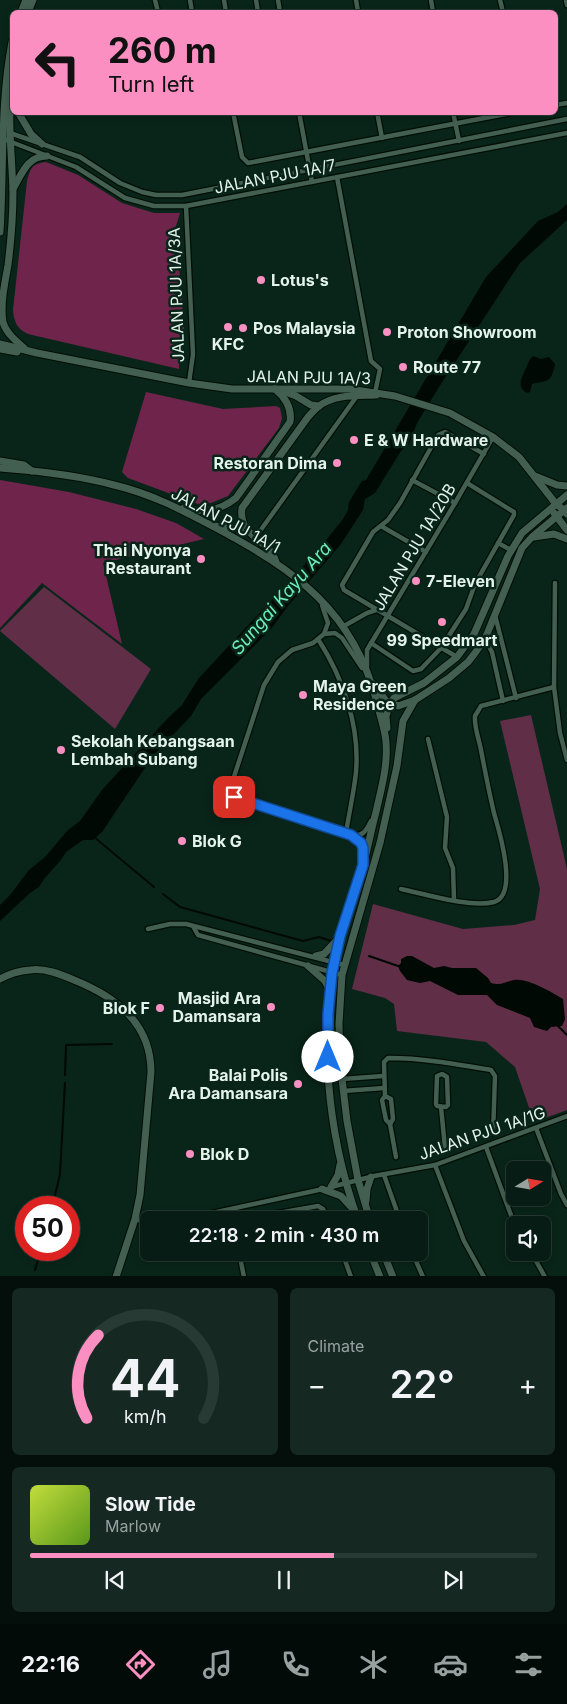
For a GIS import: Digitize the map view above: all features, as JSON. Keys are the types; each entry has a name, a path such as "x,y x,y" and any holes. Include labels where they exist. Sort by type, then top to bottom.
{"street":[{"path":"566,0 567,5"},
{"path":"0,232 1,110 10,52"},
{"path":"11,115 10,142 13,189 10,250 2,314 3,324 26,350"},
{"path":"20,115 31,134 42,144"},
{"path":"234,115 242,157 246,162 251,163 501,115"},
{"path":"300,115 312,182"},
{"path":"378,115 382,138"},
{"path":"454,115 459,141"},
{"name":"JALAN PJU 1A/7","path":"1,134 10,133 80,157 120,183 142,192 156,195 182,195 567,119"},
{"name":"JALAN PJU 1A/7","path":"1,134 10,142 76,167 125,198 154,206 186,206 567,133"},
{"path":"13,189 30,161 38,156 47,156"},
{"path":"277,563 270,549 246,529 241,517 242,508 318,406 337,398 375,393 380,368 371,361 337,177"},
{"name":"JALAN PJU 1A/3A","path":"186,206 193,354 189,383"},
{"path":"0,344 26,350"},
{"path":"0,349 29,354 36,352"},
{"name":"JALAN PJU 1A/3","path":"26,350 189,383 232,389 349,389 391,395 450,414 493,437 519,457 535,476 553,506"},
{"path":"275,389 296,396 311,405 318,406"},
{"path":"178,507 207,512 228,504 236,498 290,422 289,407 285,399 275,389"},
{"name":"JALAN PJU 1A/3","path":"256,538 357,396"},
{"path":"457,657 376,610 342,588 342,585 373,532 388,520 400,503 438,435 445,432 484,454"},
{"name":"JALAN PJU 1A/20B","path":"368,672 367,650 493,437"},
{"path":"0,460 24,465 32,471"},
{"name":"JALAN PJU 1A/1","path":"0,468 72,475 146,494 178,507 277,563 320,599 333,611 344,626 368,672 372,681 386,742 384,780 363,865 340,936 334,962 330,990 328,1043 329,1096 332,1123 340,1162 354,1211"},
{"path":"535,476 557,485 567,486"},
{"path":"412,480 455,503"},
{"path":"371,643 413,671 421,668 441,648 466,609 475,584 514,515 514,512 467,483"},
{"path":"384,780 390,750 386,716 390,704 398,695 424,683 457,657 474,634 511,550 522,533 567,495"},
{"path":"553,506 566,511"},
{"path":"553,506 556,516 567,530"},
{"path":"324,634 335,633 342,638 390,704 398,706 416,700 449,678 468,662 485,639 522,548 556,516 566,511"},
{"path":"212,526 246,529"},
{"path":"382,526 426,552"},
{"path":"532,537 554,534 567,540"},
{"path":"498,543 511,550"},
{"path":"555,583 554,687 560,733 567,760"},
{"path":"320,599 328,623 324,634 309,645 292,650 278,662 267,678 230,789 231,794 234,797 348,834 362,835 366,831 376,810"},
{"path":"344,626 376,610"},
{"path":"495,614 516,698"},
{"path":"318,639 342,685 355,732 356,770 348,834"},
{"path":"485,639 492,652 503,701"},
{"path":"401,889 478,904 499,900 505,890 506,866 474,719 481,706 554,687"},
{"path":"366,1209 358,1180 343,1091 339,1024 342,975 380,844 397,766 400,734 404,721 416,700"},
{"path":"428,739 446,817 445,848 453,868 454,900"},
{"path":"348,834 361,843 363,848 363,865"},
{"path":"148,929 178,924 194,928 200,927 316,956 344,965"},
{"path":"194,928 198,935 342,975"},
{"path":"316,956 324,954 340,936"},
{"path":"308,966 325,982 330,990"},
{"path":"0,979 12,973 30,970 47,971 66,976 96,990 117,1003 132,1018 149,1052 151,1072 140,1195 135,1220 116,1276"},
{"path":"396,1157 390,1124 386,1120 382,1100 385,1096 384,1062 388,1058 442,1061 491,1070 494,1073 495,1084 493,1134"},
{"path":"442,1061 442,1074"},
{"path":"442,1074 447,1077 448,1105 446,1107 437,1106 436,1104 437,1076 442,1074"},
{"path":"342,1079 383,1076"},
{"path":"343,1091 384,1088"},
{"path":"385,1096 391,1099 393,1119 390,1124"},
{"path":"441,1107 445,1148"},
{"name":"JALAN PJU 1A/1G","path":"221,1211 371,1177 435,1165 567,1116"},
{"path":"536,1128 567,1205"},
{"path":"486,1147 511,1216"},
{"path":"331,1187 338,1175 340,1162"},
{"path":"435,1165 464,1241 484,1276"},
{"path":"384,1175 397,1211"},
{"path":"366,1209 367,1189 371,1177"},
{"path":"322,1189 341,1196 346,1200 352,1211"},
{"path":"290,1211 318,1206 325,1211"},
{"path":"135,1220 140,1221"},
{"path":"241,1261 244,1276"},
{"path":"345,1261 351,1276"},
{"path":"374,1261 380,1276"},
{"path":"387,1261 393,1276"},
{"path":"416,1261 424,1276"},
{"path":"536,1261 545,1276"}],"shaded area":[{"path":"46,162 78,175 122,203 154,213 180,213 176,226 185,343 179,351 179,369 28,334 17,325 13,310 27,181 34,165"},
{"path":"146,392 223,409 276,406 280,408 282,418 279,428 228,496 211,503 198,504 128,478 122,472"},
{"path":"0,480 69,492 136,509 176,523 204,539 103,563 122,644 42,583 0,628"},
{"path":"44,587 151,669 115,729 0,631"},
{"path":"531,715 567,869 567,1110 534,1122 515,1067 486,1042 397,1031 394,1004 385,998 352,989 373,904 463,929 514,925 535,920 540,889 500,721"}],"water":[{"name":"Sungai Kayu Ara","path":"567,204 567,220 520,263 439,387 417,423 409,444 401,451 375,493 365,499 363,510 341,544 271,629 201,699 191,716 153,756 102,832 93,840 83,840 66,852 39,887 0,921 0,905 29,870 45,857 68,830 80,821 102,790 182,705 199,678 319,549 343,519 348,510 349,502 362,481 366,480 486,277 538,221 558,212"},
{"path":"533,356 541,359 549,357 555,364 550,378 546,381 532,384 530,392 527,393 522,388 521,383 528,363"},
{"path":"412,956 434,968 444,966 476,968 491,983 495,984 514,980 532,983 563,999 565,1019 562,1026 551,1027 547,1031 534,1027 530,1018 497,1005 487,995 458,995 430,981 420,983 407,980 398,966 401,963 401,959"}],"waterway":[{"path":"94,837 154,887"},
{"path":"163,894 180,907 303,941 319,937 331,941"},
{"path":"369,956 401,967"},
{"path":"558,1026 567,1035"},
{"path":"65,1075 66,1045 112,1044"},
{"path":"55,1196 60,1174 65,1083"},
{"path":"35,1270 38,1261"}],"place":[{"name":"Lotus's","path":"261,280"},
{"name":"KFC","path":"228,327"},
{"name":"Pos Malaysia","path":"243,328"},
{"name":"Proton Showroom","path":"387,332"},
{"name":"Route 77","path":"403,367"},
{"name":"E & W Hardware","path":"354,440"},
{"name":"Restoran Dima","path":"337,463"},
{"name":"Thai Nyonya Restaurant","path":"201,559"},
{"name":"7-Eleven","path":"416,581"},
{"name":"99 Speedmart","path":"442,622"},
{"name":"Maya Green Residence","path":"303,695"},
{"name":"Sekolah Kebangsaan Lembah Subang","path":"61,750"},
{"name":"Blok G","path":"182,841"},
{"name":"Masjid Ara Damansara","path":"271,1007"},
{"name":"Blok F","path":"160,1008"},
{"name":"Balai Polis Ara Damansara","path":"298,1084"},
{"name":"Blok D","path":"190,1154"}],"route":[{"path":"234,797 351,835 361,843 363,848 363,865 340,936 332,973 328,1014 328,1057"}]}
